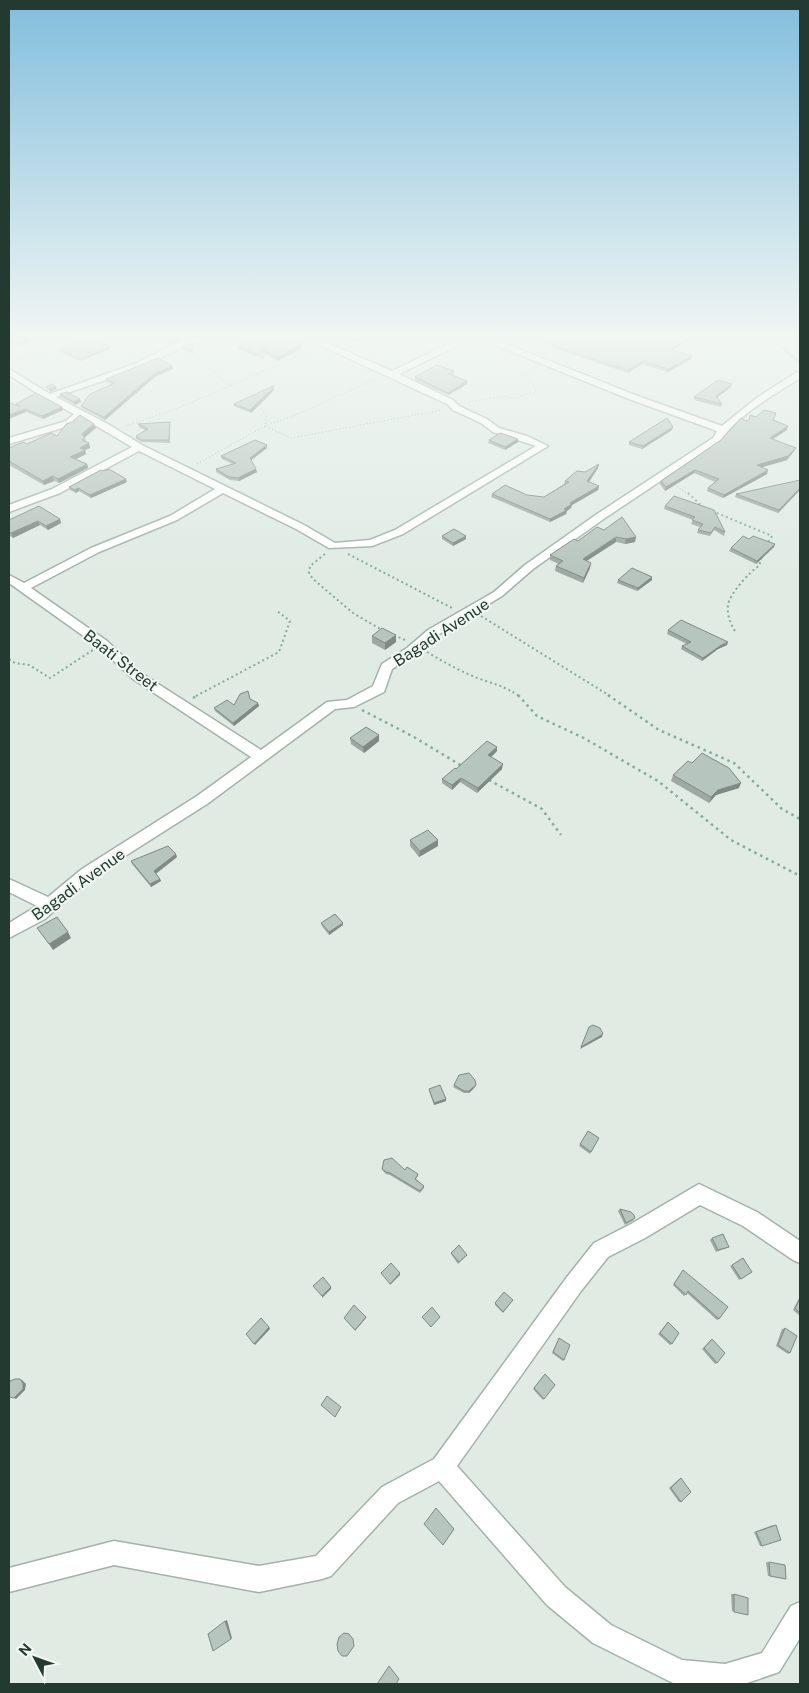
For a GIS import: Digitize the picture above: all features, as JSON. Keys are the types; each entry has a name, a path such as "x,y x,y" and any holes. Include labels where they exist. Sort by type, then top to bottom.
{"street":[{"path":"9,441 69,422 79,414 105,426 139,447 223,488 333,546 372,543 399,532 543,446 496,430 470,414"},
{"path":"680,414 723,430"},
{"name":"Bagadi Avenue","path":"9,931 39,914 87,873 202,800 332,705 349,704 379,689 386,667 411,652 432,633 498,594 529,567 601,516 716,440 723,430 743,414"},
{"path":"9,509 56,491 139,447"},
{"path":"23,588 104,547 146,531 207,500 223,488"},
{"name":"Baati Street","path":"9,578 102,644 137,676 240,745 260,756"},
{"path":"9,885 49,905"},
{"path":"9,1580 114,1553 259,1579 322,1567 390,1495 442,1467 574,1284 601,1250 638,1231 699,1194 750,1220 800,1253"},
{"path":"442,1467 556,1596 602,1634 680,1673 725,1677 770,1663 800,1615"}],"path":[{"path":"105,426 124,427 162,414"},
{"path":"264,426 266,414"},
{"path":"187,470 264,426 298,414"},
{"path":"264,426 291,438 351,428 414,414"},
{"path":"661,477 686,492 702,506 772,536 765,546"},
{"path":"333,546 453,609 470,611 503,628 584,679 659,730 734,763 782,809 800,819"},
{"path":"735,631 729,622 728,603 750,571 759,566 763,552"},
{"path":"182,705 279,652 290,621 278,611"},
{"path":"9,659 15,663 29,665 50,678 102,644"},
{"path":"349,704 414,737 464,766"},
{"path":"537,716 582,737 658,780 731,840 800,876"},
{"path":"480,776 542,809 561,835"}],"building":[{"path":"759,414 776,414 773,420 788,426 770,438 796,448 788,456 757,465 768,470 724,495 708,488 719,479 695,470 666,487 661,481 721,440 741,418 746,421 749,420 750,415 756,417"},
{"path":"80,415 94,424 82,434 85,438 82,440 89,443 80,448 85,450 70,457 87,464 58,479 53,476 43,481 9,461 9,448 23,442 27,444 51,433 57,436 66,424 72,422"},
{"path":"667,418 673,427 643,446 629,442"},
{"path":"170,422 169,440 141,440 136,436 148,429 138,424"},
{"path":"500,433 518,439 505,447 489,440"},
{"path":"255,440 267,445 250,458 256,469 238,478 229,477 216,469 236,463 221,456"},
{"path":"599,464 587,481 599,486 570,503 572,504 564,509 567,510 550,519 492,494 505,485 527,495 544,497 569,482 565,481 577,471 585,472"},
{"path":"109,469 126,479 90,495 78,488 75,490 69,487 101,470"},
{"path":"800,480 800,488 779,510 736,494"},
{"path":"674,496 714,510 725,532 715,527 711,533 698,530 703,524 692,520 695,517 665,506"},
{"path":"39,506 60,519 46,526 38,521 11,533 9,532 9,520"},
{"path":"622,517 636,537 626,539 616,537 583,559 591,563 584,578 556,566 563,561 550,555 574,539 578,541 597,527 604,530"},
{"path":"454,529 466,536 453,543 442,536"},
{"path":"743,536 749,539 753,536 775,544 757,561 731,548"},
{"path":"632,568 652,577 638,588 618,580"},
{"path":"681,620 728,642 703,658 682,646 691,642 668,630"},
{"path":"382,628 396,635 385,643 372,636"},
{"path":"248,691 250,699 258,703 233,723 214,708 227,700 234,705 240,694"},
{"path":"366,727 379,735 363,747 350,738"},
{"path":"487,741 497,747 488,755 503,764 478,788 461,778 452,785 442,779 456,769"},
{"path":"702,753 729,768 741,783 718,790 711,797 673,775 688,761 692,763"},
{"path":"428,830 438,840 420,851 410,840"},
{"path":"168,846 176,854 154,871 160,879 150,884 131,861"},
{"path":"335,914 343,923 329,932 321,923"},
{"path":"57,917 68,932 49,944 37,928"},
{"path":"593,1025 600,1028 603,1034 581,1047 589,1027"},
{"path":"469,1073 475,1080 476,1085 469,1091 464,1091 454,1085 459,1075"},
{"path":"440,1085 446,1099 434,1103 429,1089"},
{"path":"588,1131 599,1138 591,1152 580,1144"},
{"path":"392,1158 405,1170 407,1167 418,1174 415,1179 424,1186 420,1191 382,1169 384,1160"},
{"path":"620,1209 631,1212 635,1218 626,1223"},
{"path":"723,1234 729,1247 718,1250 712,1238"},
{"path":"459,1245 467,1255 459,1262 451,1253"},
{"path":"743,1258 752,1272 741,1279 732,1265"},
{"path":"391,1263 400,1273 390,1284 381,1273"},
{"path":"683,1270 728,1307 719,1319 688,1291 686,1295 674,1284"},
{"path":"323,1277 331,1287 322,1296 313,1286"},
{"path":"504,1292 513,1300 503,1312 495,1303"},
{"path":"800,1299 800,1313 795,1308"},
{"path":"354,1305 366,1317 355,1330 344,1318"},
{"path":"432,1307 440,1317 431,1327 422,1317"},
{"path":"261,1318 269,1327 254,1344 246,1334"},
{"path":"668,1322 679,1333 672,1344 660,1333"},
{"path":"785,1328 797,1336 790,1353 778,1345"},
{"path":"559,1338 570,1345 564,1360 553,1352"},
{"path":"712,1339 725,1353 717,1363 704,1348"},
{"path":"545,1374 555,1385 544,1399 534,1388"},
{"path":"20,1379 23,1383 23,1389 14,1398 9,1397 9,1385 10,1381"},
{"path":"327,1396 341,1407 335,1417 321,1405"},
{"path":"681,1478 691,1492 681,1502 671,1488"},
{"path":"436,1508 454,1529 443,1545 424,1524"},
{"path":"776,1525 781,1540 762,1546 756,1532"},
{"path":"769,1562 785,1565 786,1579 770,1576"},
{"path":"734,1594 748,1598 748,1615 734,1612"},
{"path":"225,1621 231,1639 213,1651 208,1634"},
{"path":"344,1633 349,1634 353,1639 354,1646 347,1656 342,1656 338,1651 337,1644 339,1637"},
{"path":"389,1666 399,1679 396,1684 377,1684"}]}
